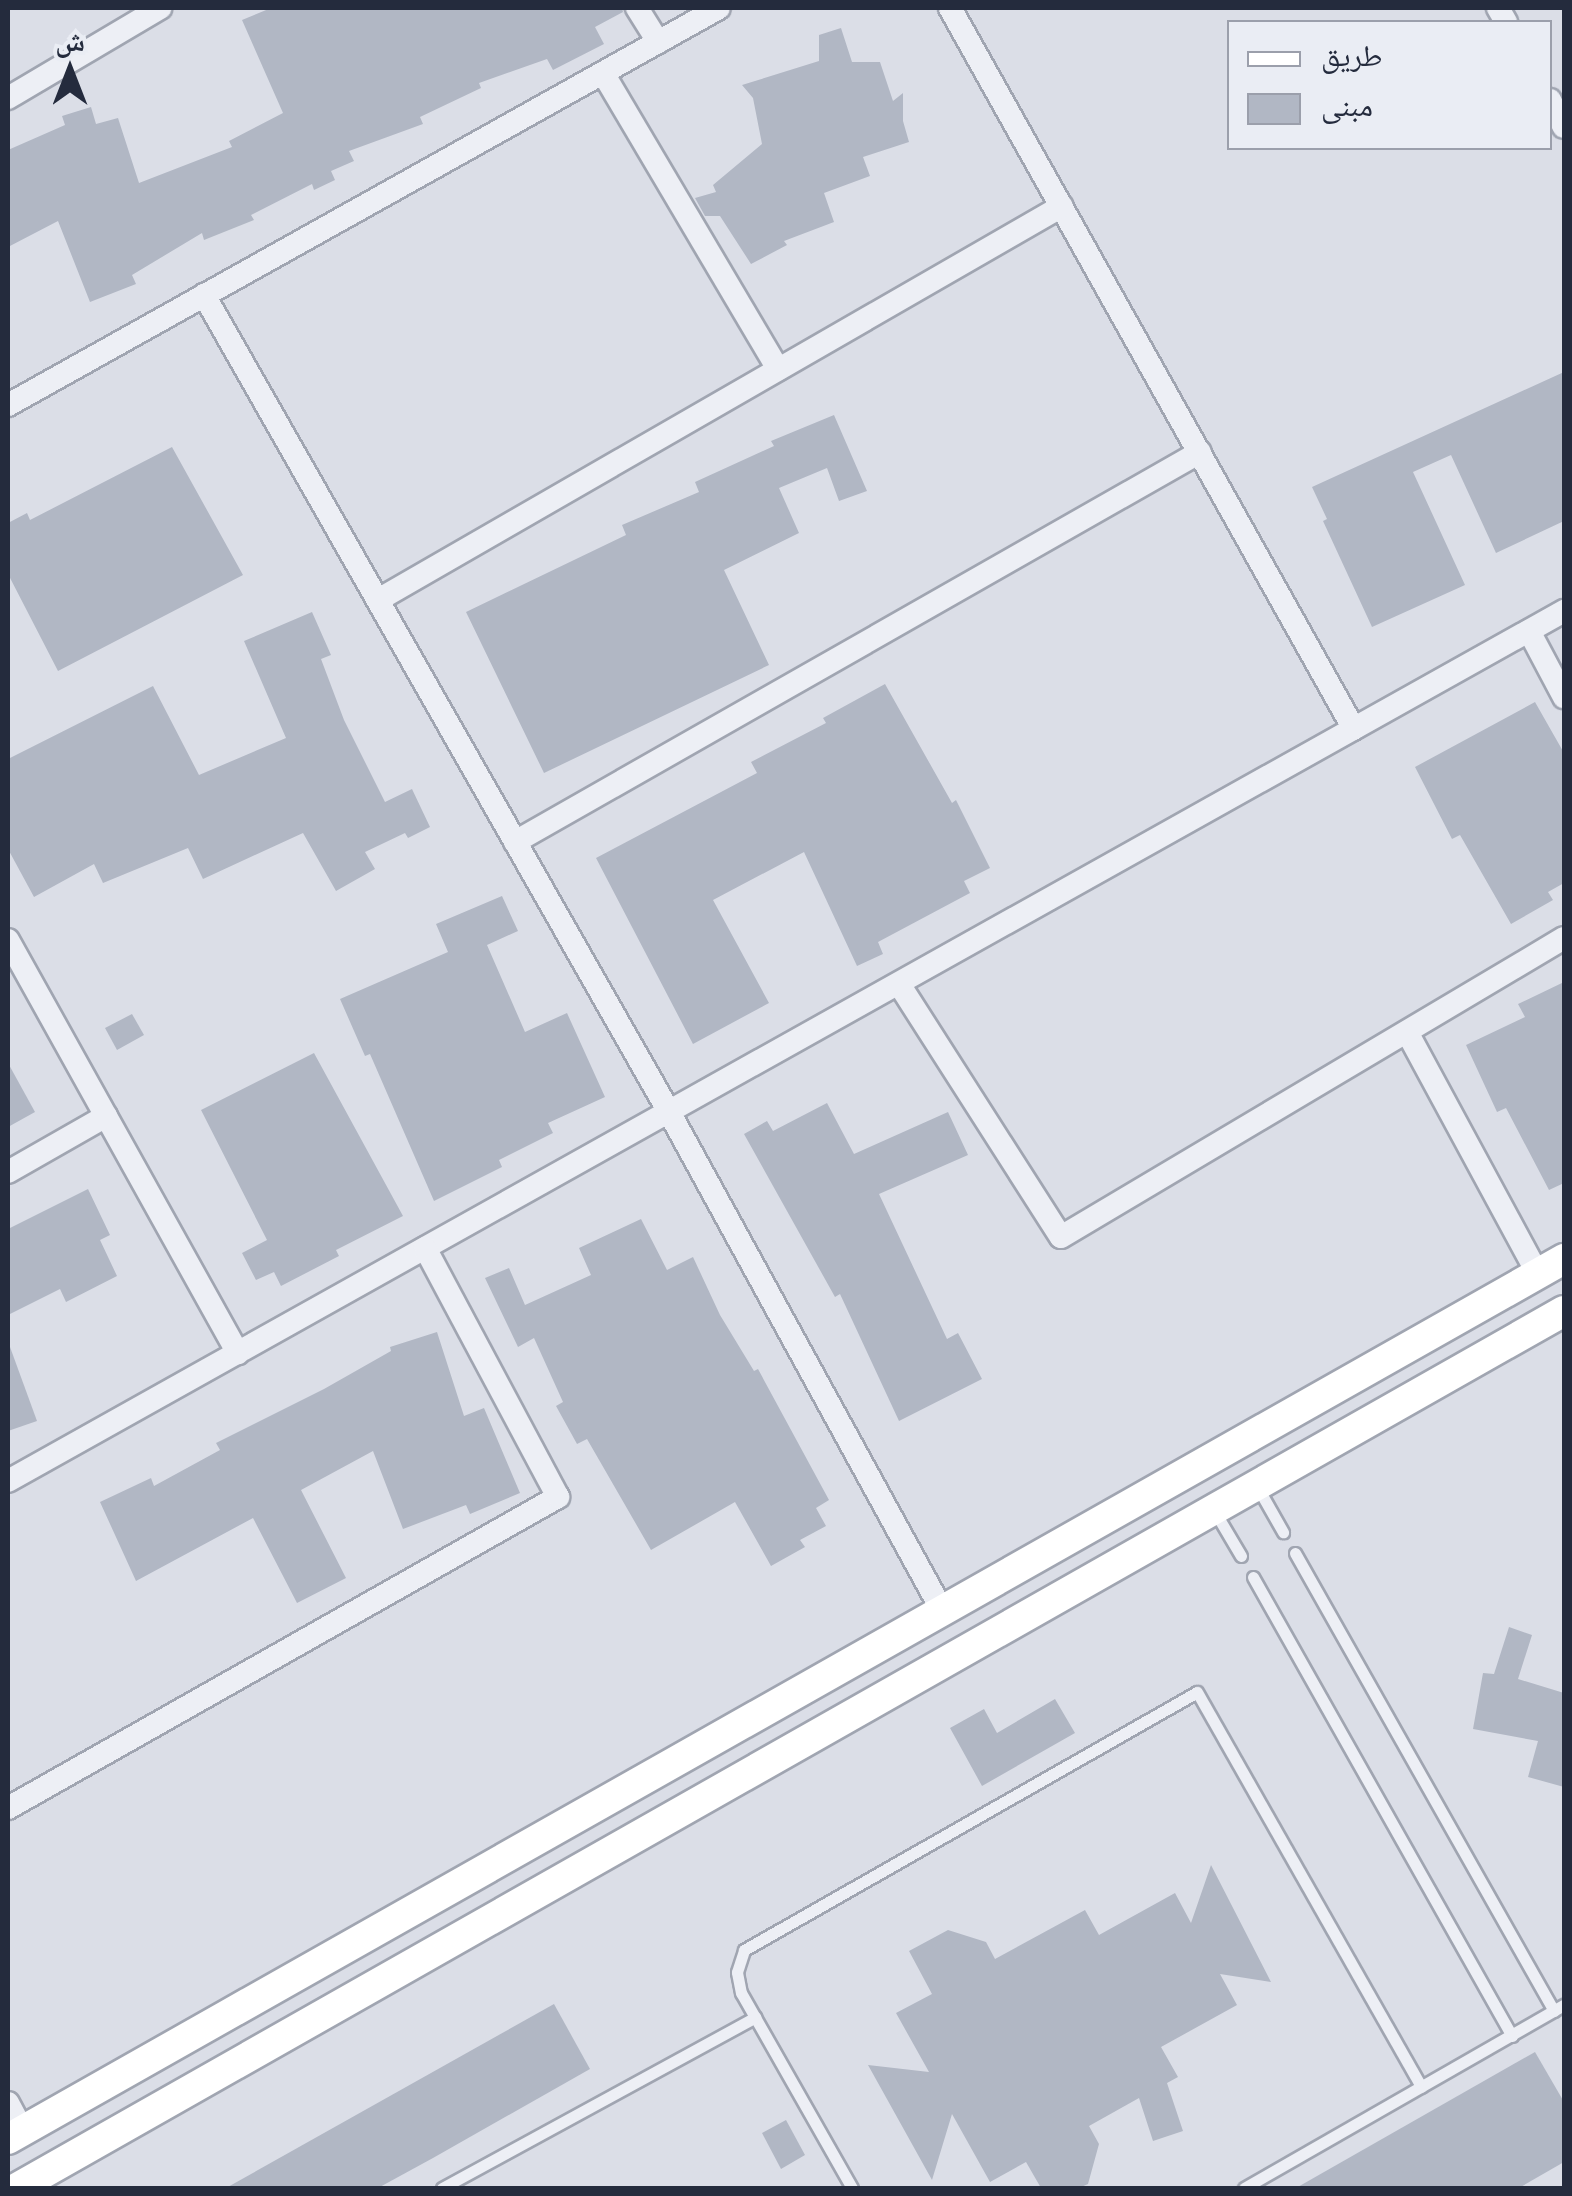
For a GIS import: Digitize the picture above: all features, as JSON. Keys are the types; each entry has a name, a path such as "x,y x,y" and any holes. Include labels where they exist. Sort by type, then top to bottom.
{"street":[{"path":"8,98 160,8"},
{"path":"636,8 658,42"},
{"path":"8,406 719,8"},
{"path":"950,8 1354,728"},
{"path":"603,72 778,369"},
{"path":"1552,104 1564,127"},
{"path":"378,600 1062,206"},
{"path":"204,295 669,1112 943,1612"},
{"path":"515,842 1200,452"},
{"path":"8,1481 1564,612"},
{"path":"1529,631 1564,697"},
{"path":"898,984 1061,1237 1564,938"},
{"path":"8,940 238,1353"},
{"path":"8,2103 15,2135 1551,1266 1407,1032"},
{"path":"8,1172 106,1116"},
{"path":"8,1808 558,1497 426,1248"},
{"path":"17,2188 1564,1311"}],"lane":[{"path":"1256,1484 1283,1532"},
{"path":"1213,1508 1241,1556"},
{"path":"1244,2188 1559,2008 1295,1553"},
{"path":"1253,1578 1512,2036"},
{"path":"852,2188 741,1993 737,1972 744,1950 1197,1692 1422,2087"},
{"path":"442,2188 755,2017"}],"building":[{"path":"271,8 622,8 623,12 595,27 604,44 553,70 547,59 479,83 481,88 420,117 423,124 349,151 354,161 331,171 335,180 314,190 312,184 251,215 254,220 204,240 202,233 132,275 136,284 90,302 58,221 8,247 8,150 65,125 62,116 91,107 96,124 118,118 139,183 232,147 229,141 283,113 242,20"},
{"path":"841,28 852,62 880,62 893,101 903,93 903,121 909,142 863,157 870,176 824,193 834,222 784,241 787,245 751,264 720,216 705,216 695,198 716,192 713,185 762,144 753,98 742,85 819,61 819,35"},
{"path":"1564,372 1564,521 1496,553 1451,455 1413,472 1465,585 1372,627 1323,521 1327,519 1312,487"},
{"path":"834,415 867,491 839,501 827,468 779,488 799,533 724,570 769,665 544,773 466,612 626,535 622,525 699,492 695,482 774,446 771,441"},
{"path":"172,447 243,575 58,671 8,574 8,523 27,513 30,520"},
{"path":"312,612 331,655 321,659 344,720 385,802 412,789 430,827 408,838 405,833 365,852 375,869 336,891 303,833 203,879 188,848 103,883 94,864 34,897 8,849 8,759 153,686 199,775 286,738 244,641"},
{"path":"885,684 952,803 956,800 990,868 964,881 970,893 878,942 883,954 857,966 804,852 713,900 769,1003 693,1044 596,858 757,773 751,762 826,723 823,718"},
{"path":"1535,702 1564,753 1564,883 1548,892 1553,900 1511,924 1460,835 1452,839 1415,767"},
{"path":"502,896 518,931 487,945 525,1032 567,1013 605,1097 548,1123 553,1133 499,1160 502,1167 434,1201 370,1054 365,1056 340,999 448,952 436,924"},
{"path":"1564,982 1564,1183 1549,1190 1506,1108 1497,1112 1466,1045 1525,1017 1518,1004"},
{"path":"132,1014 144,1035 117,1050 105,1028"},
{"path":"314,1053 403,1216 336,1250 339,1256 281,1286 274,1272 256,1280 242,1253 267,1240 201,1110"},
{"path":"8,1063 35,1112 8,1127"},
{"path":"827,1103 854,1154 948,1112 968,1155 879,1194 947,1339 958,1333 982,1379 899,1421 840,1294 835,1297 744,1134 767,1121 773,1131"},
{"path":"88,1189 110,1235 100,1240 117,1276 66,1302 60,1289 8,1315 8,1229"},
{"path":"641,1219 667,1270 693,1257 720,1315 754,1371 758,1369 829,1500 816,1508 826,1526 800,1540 805,1547 771,1566 735,1502 651,1550 587,1439 577,1444 556,1406 563,1402 534,1338 518,1347 485,1278 509,1268 525,1305 591,1275 579,1248"},
{"path":"437,1332 464,1416 484,1408 520,1493 470,1514 466,1505 403,1529 373,1451 301,1490 346,1578 297,1603 253,1518 136,1581 100,1502 151,1478 154,1486 220,1450 216,1443 324,1389 391,1351 390,1347"},
{"path":"8,1348 37,1421 8,1431"},
{"path":"1509,1627 1532,1635 1518,1679 1564,1693 1564,1787 1528,1777 1538,1741 1473,1729 1483,1673 1494,1674"},
{"path":"1055,1699 1075,1733 982,1786 950,1728 984,1709 997,1733"},
{"path":"1211,1865 1271,1982 1220,1974 1237,2005 1161,2047 1178,2077 1167,2083 1183,2131 1153,2141 1139,2098 1089,2126 1099,2144 1088,2184 1079,2188 1041,2188 1026,2162 990,2182 952,2114 932,2180 868,2065 929,2072 896,2013 932,1994 909,1951 948,1930 986,1942 995,1959 1085,1910 1099,1935 1175,1893 1191,1923"},
{"path":"554,2004 590,2069 433,2158 378,2188 226,2188"},
{"path":"1535,2052 1564,2102 1564,2162 1519,2188 1296,2188"},
{"path":"786,2120 805,2155 781,2169 762,2133"}]}
